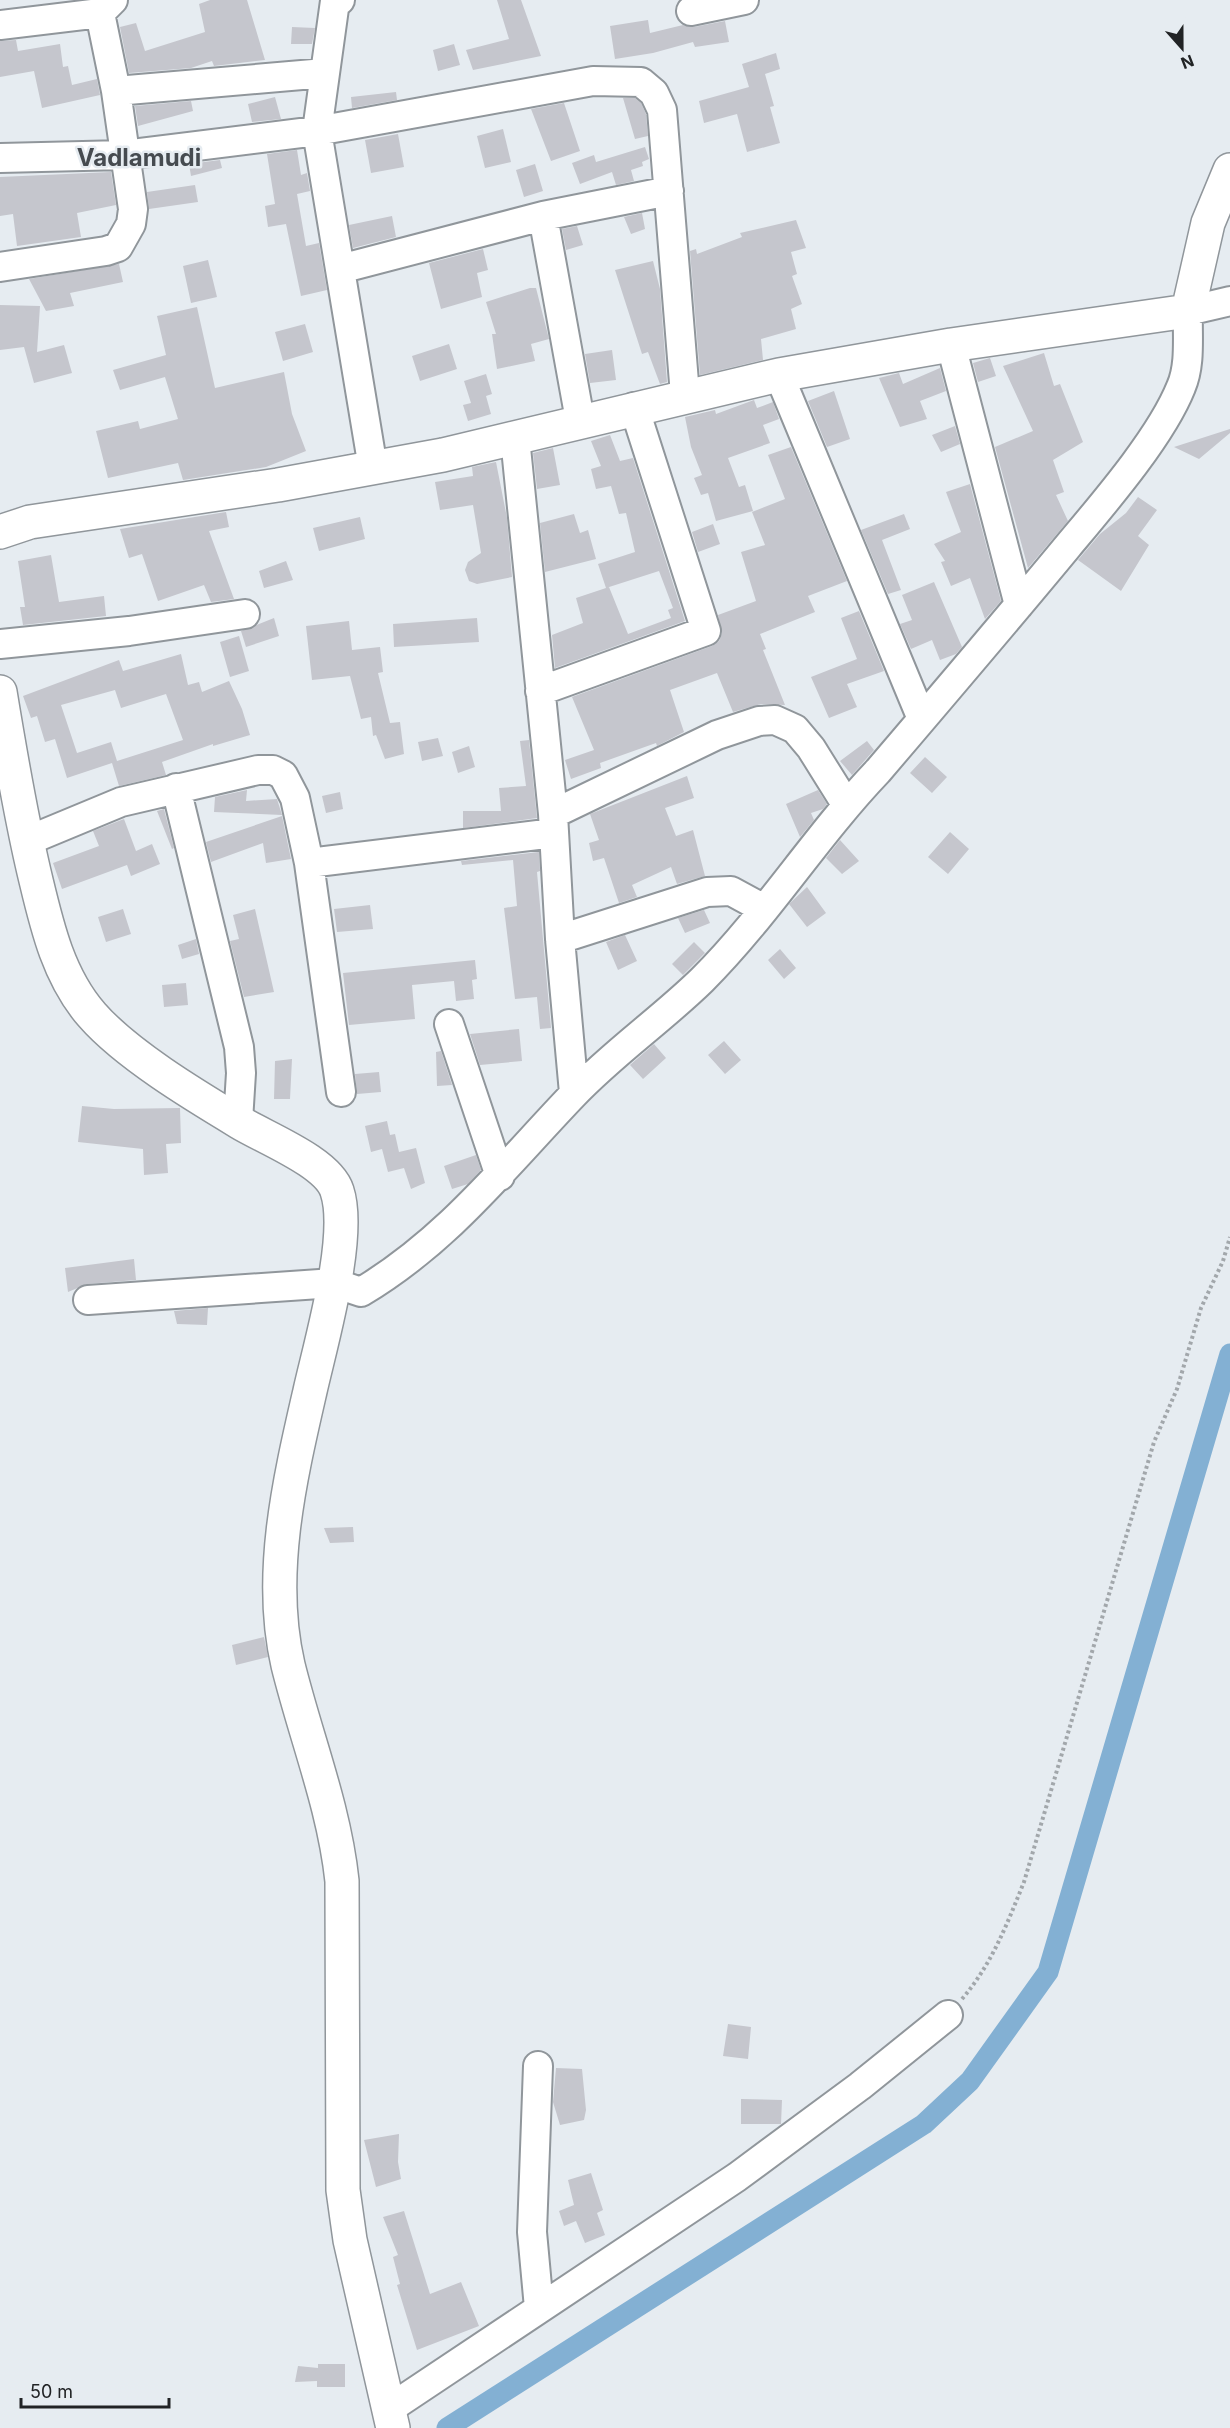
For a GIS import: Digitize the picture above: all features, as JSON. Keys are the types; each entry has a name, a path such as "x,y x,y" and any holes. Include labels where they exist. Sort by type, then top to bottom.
{"main road":[{"path":"0,532 30,522 165,503 373,468 515,438 634,407 779,375 951,345 1188,311 1208,223 1230,170"},
{"path":"0,692 10,807 27,841 54,948 67,978 91,1014 121,1042 238,1121 318,1167 332,1179 340,1209 334,1283 288,1500 280,1571 281,1615 288,1663 337,1839 342,1881 344,2190 350,2240 391,2420"}],"street":[{"path":"336,0 316,131 373,468"},
{"path":"691,11 744,0"},
{"path":"0,25 106,6 124,155 133,209 131,224 118,247 0,267"},
{"path":"116,91 325,73"},
{"path":"0,158 124,155 316,131 593,81 641,82 654,93 662,110 685,395"},
{"path":"340,269 543,216 669,191"},
{"path":"543,216 580,420"},
{"path":"88,1300 334,1283 361,1292 398,1270 440,1234 500,1176 574,1093 702,980 764,909 846,804 922,719 1098,510 1170,411 1182,386 1187,361 1188,311 1230,301"},
{"path":"951,345 1019,604"},
{"path":"779,375 922,719"},
{"path":"540,691 706,631 634,407"},
{"path":"515,438 553,823 560,939 574,1093"},
{"path":"0,644 129,631 244,614"},
{"path":"309,863 553,823 717,735 759,721 775,720 795,729 811,748 846,804"},
{"path":"27,841 121,802 258,770 273,770 283,775 295,798 309,863 341,1092"},
{"path":"176,788 239,1047 241,1073 238,1121"},
{"path":"560,939 707,892 731,891 764,909"},
{"path":"449,1024 500,1176"},
{"path":"391,2420 539,2308 737,2177 860,2086 948,2015"},
{"path":"538,2066 532,2232 539,2308"}],"path":[{"path":"948,2015 982,1975 1003,1933 1024,1881 1154,1442 1177,1389 1201,1308 1223,1261 1230,1237"}],"building":[{"path":"210,0 247,0 265,60 214,66 212,61 191,68 129,73 120,27 136,23 145,51 205,32 199,4"},
{"path":"497,0 521,0 541,56 473,70 466,50 509,39"},
{"path":"648,20 650,33 683,25 694,27 725,21 729,42 695,47 693,42 653,53 615,59 610,26"},
{"path":"292,27 315,28 312,44 291,44"},
{"path":"16,40 18,51 60,44 63,67 68,66 72,85 97,79 100,95 42,108 34,71 0,77 0,41"},
{"path":"454,44 460,65 438,71 433,50"},
{"path":"776,53 780,69 765,74 774,106 770,107 780,143 747,152 737,114 704,123 699,101 749,87 742,64"},
{"path":"396,92 397,100 352,108 351,97"},
{"path":"275,97 281,119 252,122 248,104"},
{"path":"623,98 635,98 641,103 646,114 648,136 635,139"},
{"path":"191,101 193,111 138,126 135,106"},
{"path":"564,103 580,151 551,161 531,109"},
{"path":"503,129 511,162 485,168 477,136"},
{"path":"398,134 404,167 371,173 365,140"},
{"path":"645,147 649,159 642,162 643,166 631,170 634,181 616,185 612,172 580,184 572,163 594,155 596,162"},
{"path":"297,150 301,175 307,173 310,191 297,194 306,246 319,243 327,290 301,296 286,224 268,227 265,206 275,204 267,154"},
{"path":"220,160 222,168 191,176 189,164"},
{"path":"535,164 543,191 524,197 516,170"},
{"path":"111,172 116,205 77,213 81,237 17,246 13,214 0,216 0,177"},
{"path":"195,185 198,202 149,209 147,192"},
{"path":"642,213 645,229 631,234 624,217"},
{"path":"392,216 396,237 353,248 349,225"},
{"path":"796,220 806,248 791,252 797,274 792,276 802,304 791,309 796,329 761,339 763,360 700,375 690,251 696,249 697,254 742,237 740,233"},
{"path":"577,226 583,245 566,250 562,229"},
{"path":"483,249 488,270 477,273 482,297 441,309 429,263"},
{"path":"208,260 217,297 191,303 183,266"},
{"path":"653,261 660,289 667,382 660,384 648,352 642,354 615,270"},
{"path":"119,264 123,282 70,293 74,306 46,311 29,279"},
{"path":"536,288 549,339 531,344 535,361 497,369 492,334 496,334 486,302"},
{"path":"0,305 40,306 37,352 64,345 72,373 34,383 24,347 0,350"},
{"path":"197,307 215,388 284,372 292,414 306,451 266,467 183,480 178,463 108,478 96,431 138,421 140,429 178,419 165,377 120,390 113,370 166,355 157,316"},
{"path":"305,324 313,352 283,361 275,332"},
{"path":"449,344 457,369 420,381 412,356"},
{"path":"612,350 616,380 590,383 585,354"},
{"path":"1044,353 1054,386 1060,384 1083,442 1053,460 1064,492 1056,495 1068,521 1028,568 995,447 1033,431 1003,366"},
{"path":"990,358 996,376 978,382 973,363"},
{"path":"940,368 946,391 920,401 927,419 900,427 879,378 899,373 903,384"},
{"path":"486,374 492,394 486,396 491,414 468,421 463,405 471,403 464,381"},
{"path":"834,391 850,439 827,447 808,401"},
{"path":"754,400 757,408 773,402 779,419 763,425 770,443 728,458 739,487 745,485 753,511 716,521 708,493 701,495 694,478 702,475 691,447 685,417 715,410 716,414"},
{"path":"955,426 960,444 941,452 932,435"},
{"path":"1230,429 1230,433 1199,459 1174,447"},
{"path":"610,435 620,461 633,458 685,621 555,668 552,635 583,623 576,598 606,588 598,564 635,552 626,513 619,514 611,486 596,489 591,469 601,466 591,441","holes":["659,571 673,608 668,610 671,618 628,634 609,587"]},
{"path":"791,447 847,581 808,596 815,612 760,634 766,649 763,650 785,705 761,704 733,712 717,673 670,690 684,732 657,746 656,743 600,763 601,768 571,779 565,760 594,750 572,697 712,646 719,641 722,634 718,615 756,601 741,552 765,545 752,512 785,499 768,455"},
{"path":"553,448 560,485 537,489 533,453"},
{"path":"496,462 507,518 512,577 477,584 469,581 465,570 468,562 481,553 473,505 440,510 435,482 473,476 472,467"},
{"path":"970,484 1001,601 985,619 970,578 951,586 941,562 945,561 934,544 961,532 946,492"},
{"path":"1138,497 1157,510 1138,536 1149,545 1121,591 1078,560 1100,534 1126,513"},
{"path":"226,512 229,527 209,531 234,599 211,602 204,585 158,601 142,554 129,558 120,529"},
{"path":"574,514 580,533 588,530 596,559 545,572 540,523"},
{"path":"904,514 910,529 882,540 901,590 888,594 861,530"},
{"path":"360,517 365,539 319,551 313,528"},
{"path":"713,524 720,544 698,552 692,532"},
{"path":"51,555 59,602 104,596 106,616 23,625 20,607 25,607 18,561"},
{"path":"286,561 293,580 264,588 259,571"},
{"path":"934,582 962,647 956,654 940,660 932,640 911,649 900,624 912,620 902,595"},
{"path":"859,611 884,671 847,684 857,707 829,718 811,677 857,659 841,618"},
{"path":"274,618 279,636 246,647 241,631"},
{"path":"477,618 479,642 394,647 393,624"},
{"path":"349,621 352,650 380,647 383,672 378,673 390,723 400,722 404,754 385,759 376,735 373,736 371,717 361,719 350,676 312,680 306,626"},
{"path":"239,636 249,671 230,677 220,642"},
{"path":"181,654 188,685 199,682 202,692 229,681 242,709 250,735 213,746 213,744 162,762 166,775 119,786 112,763 67,778 55,739 45,742 37,716 31,718 23,696 119,660 123,671","holes":["115,690 121,708 166,694 183,740 117,761 111,742 77,753 61,705"]},
{"path":"438,738 443,756 422,761 418,742"},
{"path":"529,740 537,818 463,828 463,811 501,811 499,788 526,786 520,741"},
{"path":"867,741 874,750 852,775 840,761"},
{"path":"469,746 475,767 458,773 452,752"},
{"path":"925,757 947,777 932,793 910,773"},
{"path":"687,776 694,798 665,808 676,836 693,830 705,876 677,884 671,867 632,885 637,897 619,903 604,858 593,861 589,843 599,840 590,814"},
{"path":"247,790 246,801 277,799 282,815 214,812 215,797"},
{"path":"818,790 827,804 823,809 811,813 814,820 800,837 786,804"},
{"path":"340,792 343,809 326,813 322,796"},
{"path":"164,809 174,848 172,849 157,811"},
{"path":"282,816 291,859 266,863 263,843 211,862 206,842"},
{"path":"124,819 136,851 152,844 160,864 131,876 127,865 62,889 53,863 99,846 93,831"},
{"path":"950,832 969,849 948,874 928,857"},
{"path":"840,840 859,861 842,874 826,858"},
{"path":"539,852 540,871 537,872 551,1028 540,1029 537,997 515,999 504,908 517,906 513,860 462,865 461,861"},
{"path":"807,887 826,913 807,927 789,904"},
{"path":"370,905 373,929 337,932 334,909"},
{"path":"123,909 131,934 106,942 98,917"},
{"path":"255,909 274,992 244,997 230,941 239,939 233,915"},
{"path":"704,910 710,923 685,933 678,918"},
{"path":"625,935 637,961 618,970 606,942"},
{"path":"196,939 199,954 182,959 178,945"},
{"path":"694,942 705,953 683,975 672,964"},
{"path":"780,949 796,968 784,979 768,960"},
{"path":"475,960 477,979 472,980 474,999 456,1001 454,981 412,985 415,1019 349,1025 343,973"},
{"path":"186,983 188,1005 164,1007 162,985"},
{"path":"519,1029 522,1061 480,1065 470,1034"},
{"path":"724,1041 741,1060 725,1074 708,1055"},
{"path":"654,1044 666,1058 643,1079 630,1065"},
{"path":"441,1051 452,1085 437,1086 436,1052"},
{"path":"292,1059 290,1099 274,1099 275,1061"},
{"path":"379,1072 381,1092 357,1094 355,1074"},
{"path":"82,1106 114,1109 180,1108 181,1143 166,1144 168,1173 144,1175 143,1149 78,1142"},
{"path":"387,1121 390,1135 395,1134 399,1152 416,1148 425,1183 411,1189 404,1168 388,1172 382,1149 371,1152 365,1126"},
{"path":"476,1155 481,1170 468,1184 452,1189 444,1166"},
{"path":"134,1259 136,1280 87,1284 68,1292 65,1268"},
{"path":"208,1308 207,1325 177,1324 174,1311"},
{"path":"353,1527 354,1542 330,1543 324,1528"},
{"path":"264,1637 268,1657 236,1665 232,1645"},
{"path":"728,2024 751,2027 748,2059 723,2056"},
{"path":"556,2068 582,2069 586,2110 584,2120 560,2125 553,2102"},
{"path":"741,2099 782,2100 781,2124 741,2124"},
{"path":"399,2134 398,2162 401,2179 376,2187 364,2140"},
{"path":"591,2173 603,2210 597,2213 605,2235 585,2243 576,2221 564,2226 559,2211 574,2205 568,2180"},
{"path":"404,2211 430,2294 461,2282 479,2326 417,2350 397,2285 400,2284 393,2257 398,2255 383,2217"},
{"path":"318,2364 345,2364 345,2387 317,2387 317,2381 295,2382 298,2366 318,2368"}],"waterway":[{"path":"447,2428 924,2124 970,2081 1048,1972 1230,1354"}],"district":[{"name":"Vadlamudi","path":"139,158"}]}
